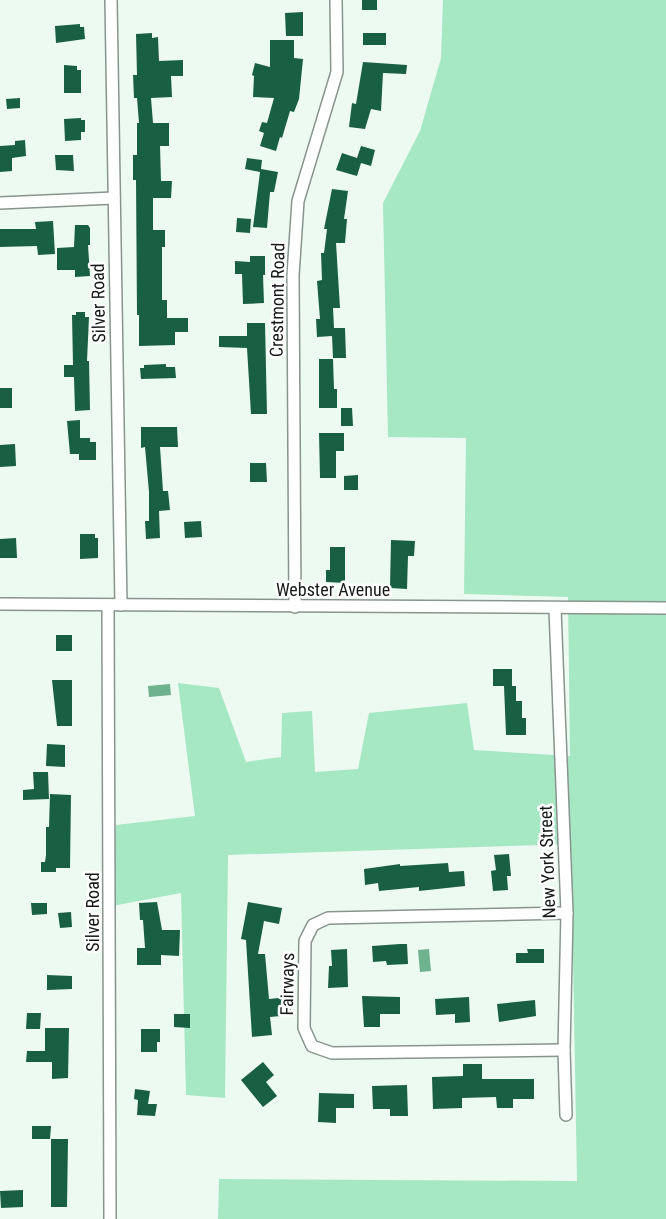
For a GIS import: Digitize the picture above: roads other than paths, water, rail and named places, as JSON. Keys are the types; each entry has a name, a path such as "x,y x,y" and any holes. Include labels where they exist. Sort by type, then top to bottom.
{"street":[{"name":"Silver Road","path":"111,0 121,605"},
{"name":"Crestmont Road","path":"295,606 293,275 298,201 336,72 336,0"},
{"path":"0,203 114,198"},
{"name":"Webster Avenue","path":"0,604 555,609 666,608"},
{"name":"Silver Road","path":"108,605 110,1219"},
{"name":"New York Street","path":"555,609 567,913 564,1050 566,1115"},
{"name":"Fairways","path":"564,1050 332,1053 321,1051 312,1046 304,1028 305,951 308,932 313,925 328,918 567,913"}]}
